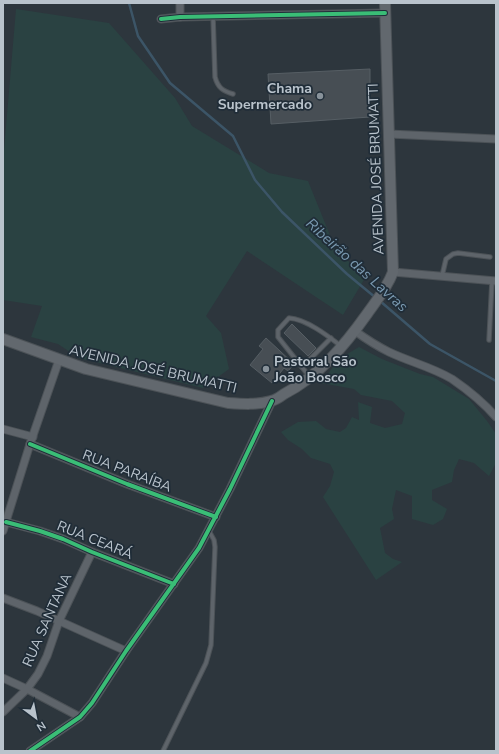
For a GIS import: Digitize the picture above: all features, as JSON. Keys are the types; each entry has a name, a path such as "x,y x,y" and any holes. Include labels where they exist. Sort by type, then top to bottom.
{"main road":[{"name":"AVENIDA JOSÉ BRUMATTI","path":"3,339 86,369 228,403 250,405 272,401 310,378 342,346 354,331 388,284 393,272 385,8"}],"street":[{"path":"180,3 180,17"},
{"path":"161,19 385,8"},
{"path":"389,134 496,139"},
{"path":"393,272 494,281"},
{"path":"354,331 390,352 432,369 451,379 486,405 496,417"},
{"path":"3,531 6,522 7,507 59,360"},
{"path":"30,751 80,717 92,703 126,651 199,548 216,517 272,401"},
{"name":"RUA PARAÍBA","path":"3,430 127,484 216,517"},
{"name":"RUA CEARÁ","path":"6,522 63,539 174,584"},
{"name":"RUA SANTANA","path":"3,712 27,688 38,674 47,656 59,621 92,552"},
{"path":"3,598 126,651"},
{"path":"3,678 27,688 80,717"}],"lane":[{"path":"213,16 215,77 221,90 233,94"},
{"path":"442,276 446,259 453,254 458,253 490,257"},
{"path":"489,340 494,281"},
{"path":"310,378 278,337 278,330 289,318 296,318 342,346"},
{"path":"302,367 331,338"},
{"path":"163,751 206,663 211,645 215,547 214,540 209,530"}],"green space":[{"path":"16,9 109,23 175,98 192,126 269,173 308,181 338,255 368,273 343,315 247,251 206,316 221,333 229,369 203,388 79,358 58,344 31,337 42,306 3,300 3,162"},
{"path":"359,347 382,359 420,374 433,377 469,399 496,434 496,463 489,476 474,463 459,459 454,470 452,482 432,490 432,500 447,509 443,519 433,525 412,519 412,496 396,490 392,509 394,519 380,528 385,553 393,559 402,562 376,580 323,497 330,486 334,472 330,464 311,458 302,449 288,440 281,432 298,422 316,421 326,429 340,432 346,428 352,417 359,420 358,402 372,407 370,423 385,428 402,424 405,413 392,401 361,395 354,389 321,383 339,359"}],"building":[{"name":"Chama Supermercado","path":"370,69 370,117 271,124 268,74"},
{"path":"292,324 316,348 308,356 284,333"},
{"path":"266,338 294,364 288,371 284,368 272,383 250,365 263,349 259,346"}],"waterway":[{"name":"Ribeirão das Lavras","path":"129,3 138,36 170,83 233,136 255,180 282,212 347,274 376,298"},
{"name":"Ribeirão das Lavras","path":"380,301 430,344 496,381"}],"cycle path":[{"path":"161,19 180,17 385,13"},
{"path":"30,751 80,717 92,703 126,651 199,548 230,489 272,401"},
{"path":"30,444 127,484 216,517"},
{"path":"6,522 63,539 174,584"}],"place":[{"name":"Chama Supermercado","path":"320,96"},
{"name":"Pastoral São João Bosco","path":"266,369"}]}
